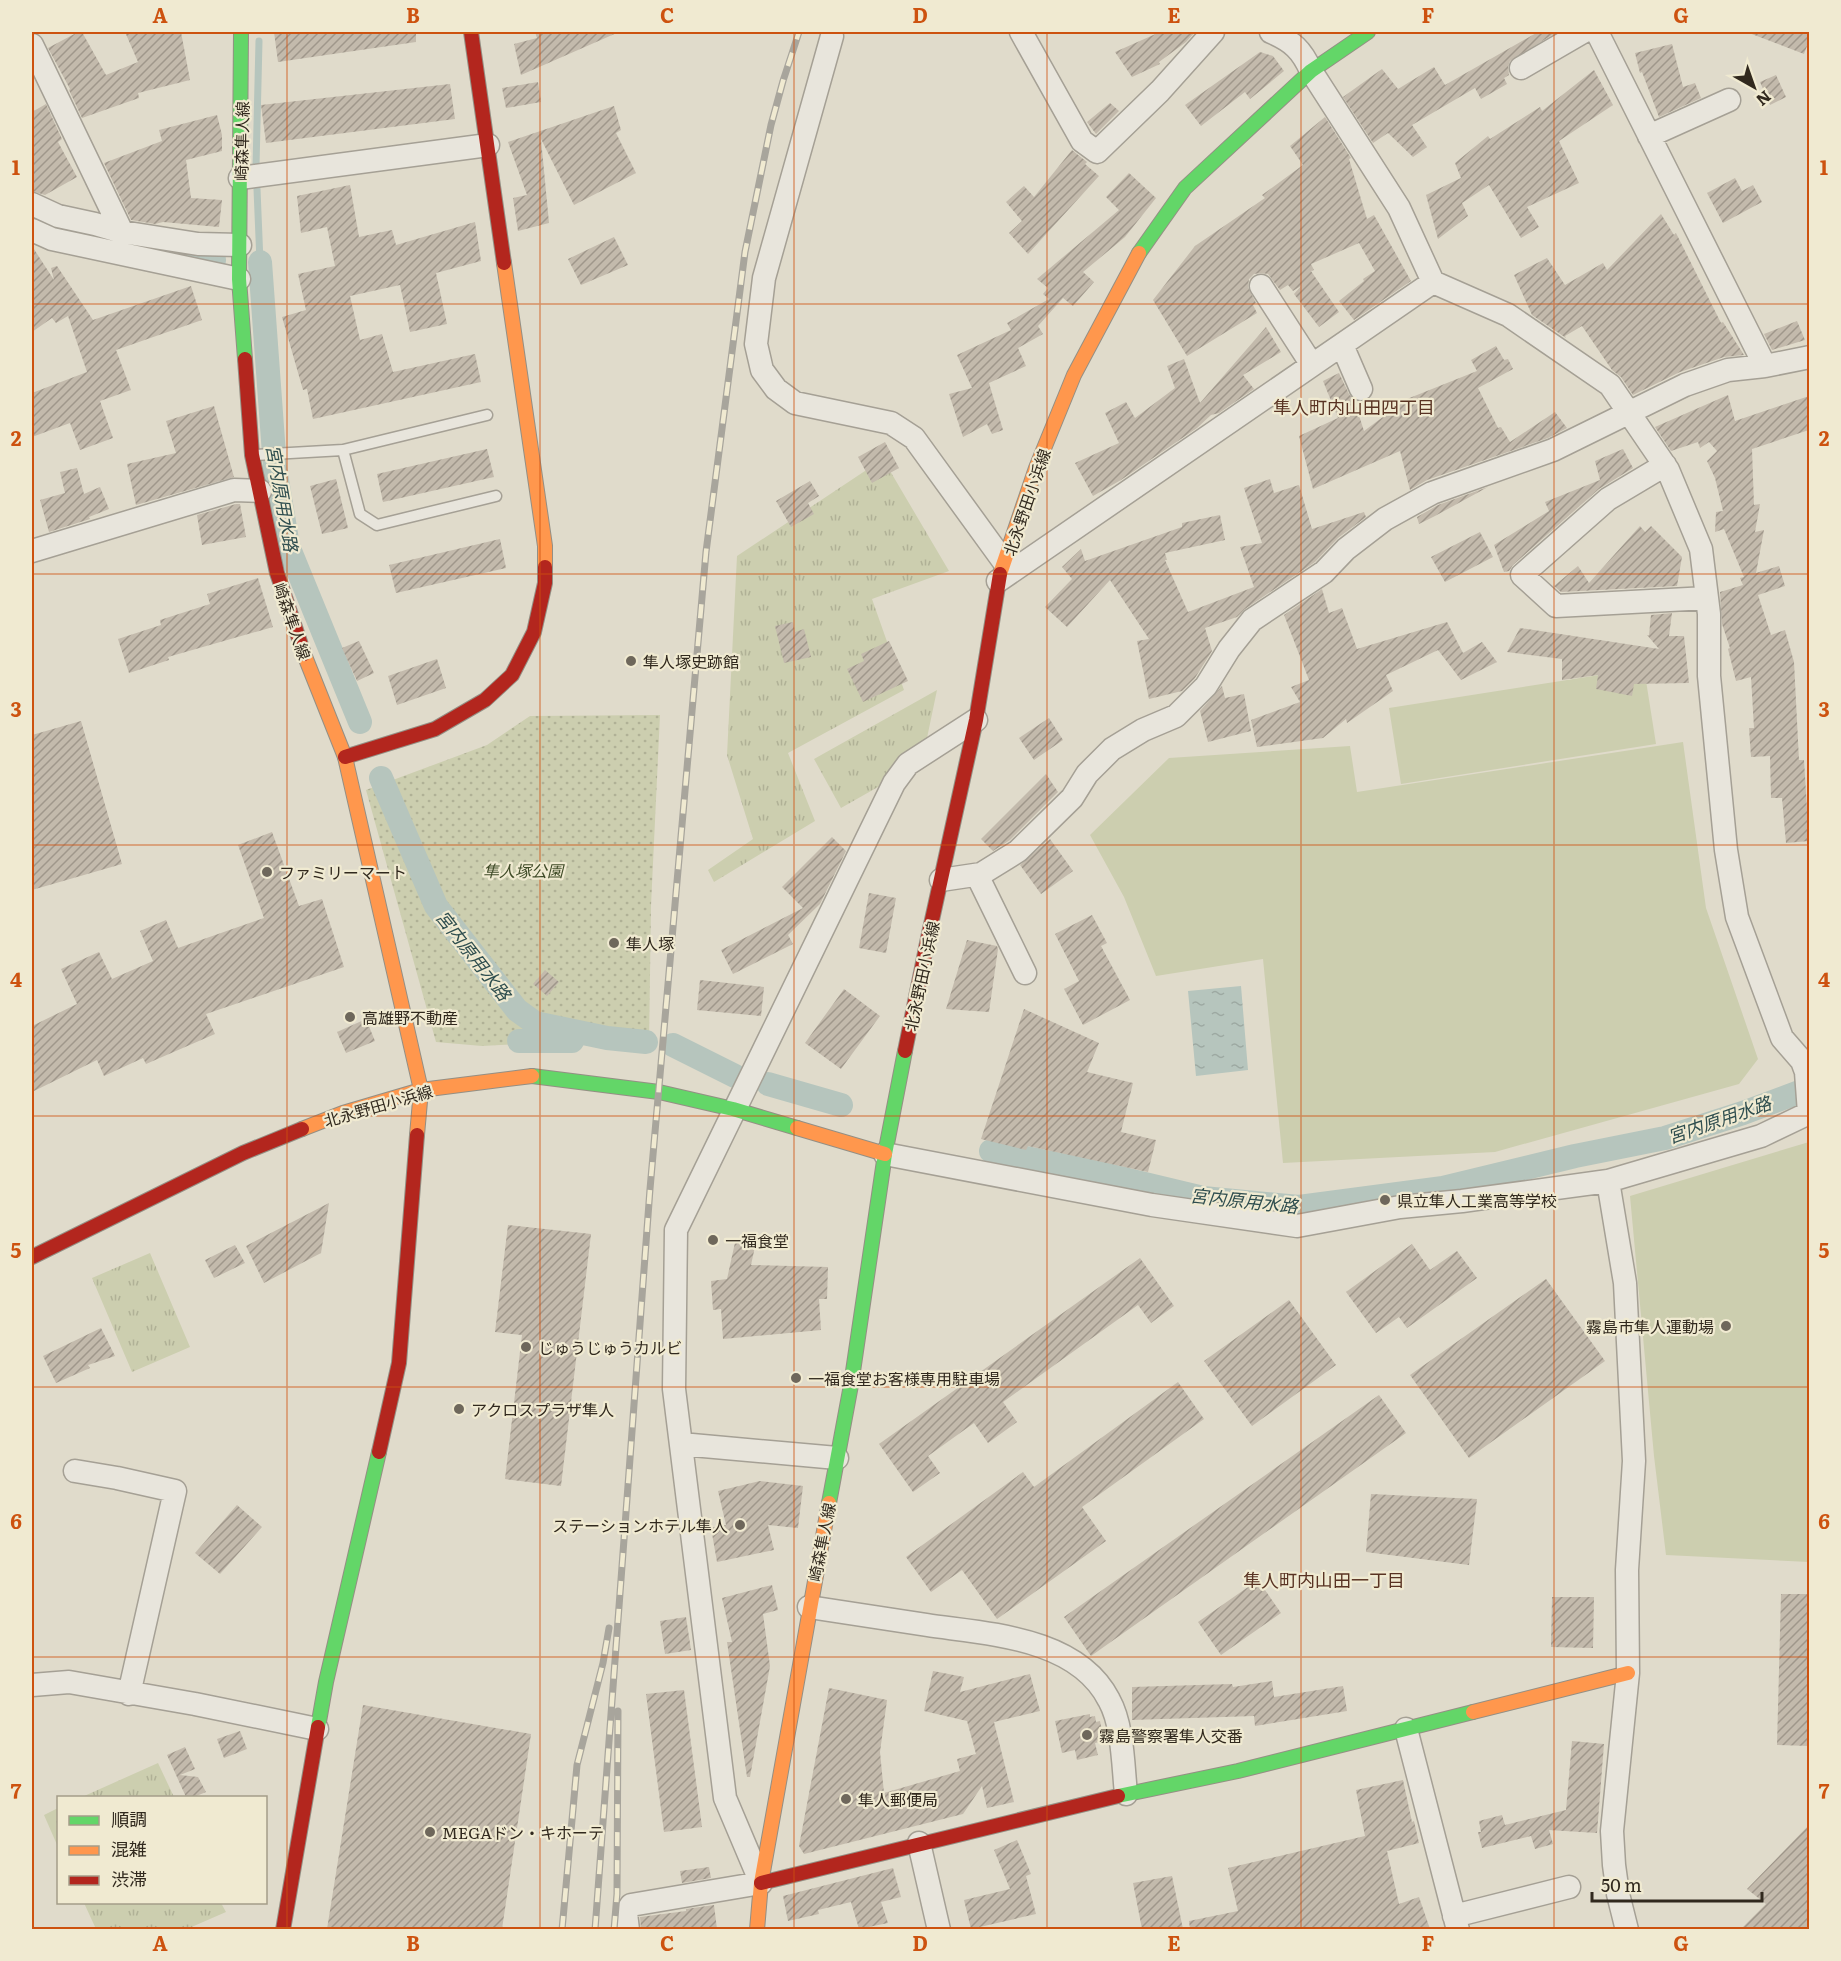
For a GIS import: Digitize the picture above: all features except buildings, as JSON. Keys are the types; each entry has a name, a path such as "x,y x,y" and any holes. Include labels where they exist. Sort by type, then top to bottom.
{"main road":[{"name":"崎森隼人線","path":"241,32 239,279 252,455 277,573 298,638 345,757 422,1089 399,1363 340,1616 317,1730 283,1929"},
{"path":"345,757 435,729 484,700 512,675 534,632 545,582 544,546 471,32"},
{"name":"北永野田小浜線","path":"32,1257 243,1154 343,1113 422,1089 537,1075 659,1092 733,1109 885,1154 976,720 1001,572 1036,468 1074,375 1132,263 1185,188 1311,71 1368,32"},
{"name":"崎森隼人線","path":"757,1929 761,1883 809,1607 851,1385 885,1154"},
{"path":"761,1883 1126,1794 1238,1771 1628,1673"}],"street":[{"path":"1021,32 1082,141 1097,152 1161,91 1213,32"},
{"path":"885,1154 1152,1205 1297,1226 1400,1207 1608,1181 1761,1136 1809,1113 1806,1059 1782,1038 1737,917 1726,850 1709,676 1707,598 1701,549 1665,465 1610,385 1508,315 1433,282 1399,208 1311,71 1305,57 1288,39 1271,32"},
{"path":"1521,68 1583,32"},
{"path":"1597,32 1765,366"},
{"path":"832,36 764,278 756,344 762,370 776,389 795,403 891,423 914,438 1001,572 1433,282"},
{"path":"32,45 122,232"},
{"path":"1649,136 1729,100"},
{"path":"240,178 488,145"},
{"path":"32,204 58,216 122,232 198,244 240,245"},
{"path":"32,230 52,239 239,279"},
{"path":"1261,286 1312,365"},
{"path":"1342,345 1361,389"},
{"path":"941,880 981,874 1018,852 1072,798 1088,774 1112,749 1143,730 1176,716 1206,686 1229,649 1252,620 1324,572 1346,549 1385,519 1432,493 1553,450 1684,385 1728,370 1765,366 1809,357"},
{"path":"1665,465 1608,499 1522,575 1556,606 1707,598"},
{"path":"32,551 234,490 260,490"},
{"path":"628,1929 626,1913 631,1905 761,1883 725,1798 674,1389 675,1230 894,783 908,764 976,720"},
{"path":"977,875 1025,973"},
{"path":"1608,1181 1625,1283 1634,1461 1627,1570 1628,1673 1612,1831 1614,1865 1627,1929"},
{"path":"681,1444 837,1458"},
{"path":"75,1471 175,1491 129,1694"},
{"path":"809,1607 1022,1639 1056,1652 1092,1677 1111,1702 1117,1722 1126,1794"},
{"path":"32,1685 69,1682 195,1704 317,1730"},
{"path":"1406,1729 1456,1923 1569,1887"},
{"path":"919,1843 939,1929"}],"lane":[{"path":"252,455 343,450 487,415"},
{"path":"343,450 360,514 377,525 496,496"}],"green space":[{"path":"883,459 949,571 872,599 904,690 788,753 815,821 714,882 708,870 753,839 727,755 737,556"},
{"path":"1644,668 1656,744 1401,784 1389,708"},
{"path":"937,690 922,762 841,808 814,759"},
{"name":"隼人塚公園","path":"660,715 651,906 649,1046 551,1042 482,1046 436,1042 366,790 487,745 530,716"},
{"path":"1683,742 1706,908 1758,1059 1739,1084 1495,1152 1283,1163 1263,959 1156,976 1124,897 1090,835 1169,758 1350,746 1357,792"},
{"name":"霧島市隼人運動場","path":"1809,1142 1809,1562 1666,1555 1654,1456 1630,1196"},
{"path":"150,1253 190,1347 132,1372 92,1278"},
{"path":"158,1763 174,1796 84,1796"},
{"path":"57,1808 57,1845 44,1815"},
{"path":"84,1904 222,1904 226,1912 187,1929 96,1929"}],"water":[{"path":"1241,986 1248,1070 1196,1076 1188,991"}],"waterway":[{"path":"256,166 259,41"},
{"path":"257,189 260,262"},
{"name":"宮内原用水路","path":"34,217 71,232 103,240"},
{"name":"宮内原用水路","path":"137,247 214,260"},
{"name":"宮内原用水路","path":"260,262 275,468 288,546 360,722"},
{"name":"宮内原用水路","path":"381,778 436,906 517,1010 535,1023 607,1038 646,1042"},
{"name":"宮内原用水路","path":"519,1041 572,1041"},
{"name":"宮内原用水路","path":"673,1045 735,1076"},
{"name":"宮内原用水路","path":"768,1084 841,1105"},
{"name":"宮内原用水路","path":"991,1151 1086,1170 1203,1198 1299,1207 1443,1188 1575,1156 1665,1138 1810,1088"}],"railway":[{"path":"595,1930 650,1189 706,552 745,252 771,125 799,32"},
{"path":"562,1930 577,1765 603,1663 609,1628"},
{"path":"614,1930 617,1894 618,1711"}],"traffic: fast":[{"path":"241,32 239,279 245,359"},
{"path":"1139,253 1185,188 1311,71 1368,32"},
{"path":"829,1503 851,1385 885,1154 905,1051"},
{"path":"532,1076 659,1092 733,1109 797,1128"},
{"path":"318,1727 326,1682 379,1452"},
{"path":"1118,1796 1238,1771 1473,1712"}],"traffic: slow":[{"path":"1000,574 1036,468 1074,375 1139,253"},
{"path":"504,263 545,546 545,567"},
{"path":"304,654 345,757 421,1090 417,1135"},
{"path":"302,1129 343,1113 421,1090 532,1076"},
{"path":"797,1128 885,1154"},
{"path":"757,1930 761,1883 829,1503"},
{"path":"1473,1712 1628,1673"}],"traffic: jam":[{"path":"471,32 504,263"},
{"path":"245,359 252,455 277,573 304,654"},
{"path":"345,757 435,729 485,700 512,675 534,632 545,583 545,567"},
{"path":"905,1051 976,720 1000,574"},
{"path":"32,1257 243,1153 302,1129"},
{"path":"379,1452 399,1363 417,1135"},
{"path":"283,1930 318,1727"},
{"path":"761,1883 1118,1796"}],"place":[{"name":"隼人塚史跡館","path":"631,661"},
{"name":"ファミリーマート","path":"267,872"},
{"name":"隼人塚","path":"614,943"},
{"name":"高雄野不動産","path":"350,1017"},
{"name":"県立隼人工業高等学校","path":"1385,1200"},
{"name":"一福食堂","path":"713,1240"},
{"name":"霧島市隼人運動場","path":"1726,1326"},
{"name":"じゅうじゅうカルビ","path":"526,1347"},
{"name":"一福食堂お客様専用駐車場","path":"796,1378"},
{"name":"アクロスプラザ隼人","path":"459,1409"},
{"name":"ステーションホテル隼人","path":"740,1525"},
{"name":"霧島警察署隼人交番","path":"1087,1735"},
{"name":"隼人郵便局","path":"846,1799"},
{"name":"MEGAドン・キホーテ","path":"430,1832"}],"district":[{"name":"隼人町内山田四丁目","path":"1354,406"},
{"name":"隼人町内山田一丁目","path":"1324,1579"}]}
